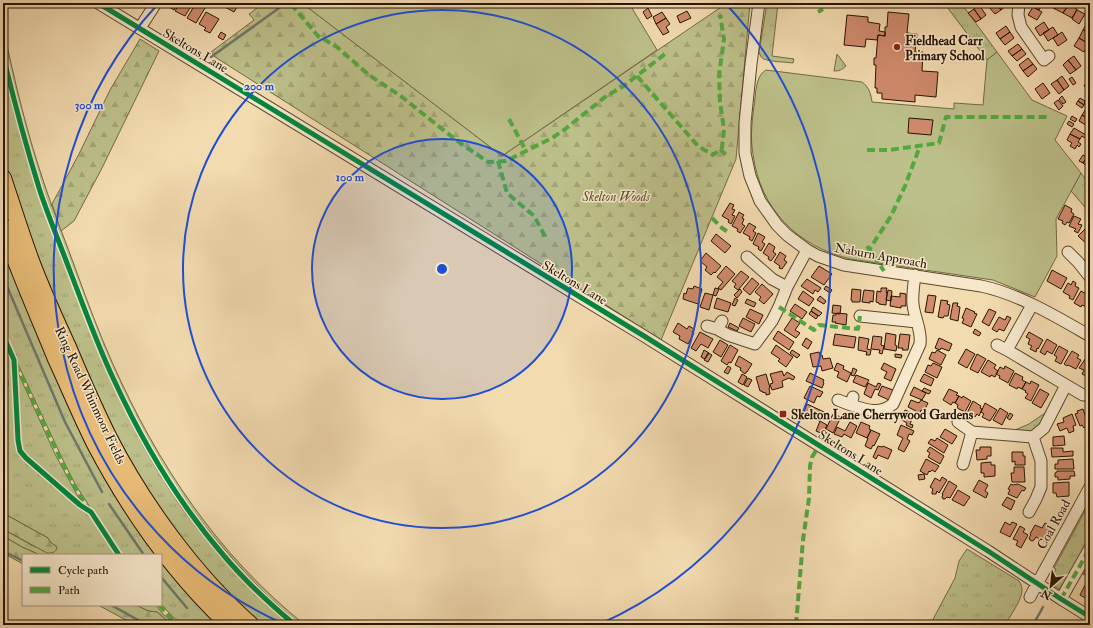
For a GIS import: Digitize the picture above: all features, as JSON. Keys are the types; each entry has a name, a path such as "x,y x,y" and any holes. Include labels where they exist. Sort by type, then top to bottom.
{"highway":[{"name":"Ring Road Whinmoor Fields","path":"3,178 31,261 94,406 120,457 152,509 182,550 213,587 251,625"},
{"name":"Ring Road Whinmoor Fields","path":"3,227 33,305 78,408 95,444 117,484 140,520 170,560 195,590 230,625"}],"street":[{"name":"Skeltons Lane","path":"98,3 657,344 975,543 1061,600 1090,617"},
{"path":"140,28 156,3"},
{"name":"Naburn Approach","path":"759,3 745,123 747,166 760,201 787,235 807,250 818,256 844,265 992,288 1013,295 1090,336"},
{"path":"1019,3 1018,15 1020,27 1044,60 1049,56"},
{"path":"715,325 728,335 755,344 772,321 787,286 807,250"},
{"path":"1068,252 1090,277"},
{"path":"747,257 772,279 787,286"},
{"path":"838,400 852,401 869,411 883,410 893,404 920,344 920,331 916,322 912,302 915,275"},
{"path":"1032,305 1002,348 1083,395"},
{"path":"860,316 916,322"},
{"path":"958,422 972,432 1033,438 1044,428 1066,385"},
{"path":"963,464 972,432"},
{"path":"1033,438 1041,461 1041,487 1035,508"},
{"name":"Coal Road","path":"1030,597 1090,487"},
{"path":"1061,600 1090,548"}],"green space":[{"name":"Skelton Woods","path":"263,3 302,3 502,156 727,3 750,3 736,159 661,340 215,57 211,52 254,20 249,14"},
{"path":"302,3 629,3 657,50 502,156"},
{"path":"767,3 778,3 772,56 794,59 793,63 767,60 763,59 760,55 759,52"},
{"path":"944,3 961,3 997,52 987,60"},
{"path":"3,27 26,123 47,192 98,329 130,400 149,437 170,472 217,538 273,598 305,625 299,624 264,592 212,535 171,480 135,418 97,332 41,184 14,91 6,52"},
{"path":"140,39 159,51 102,168 74,221 61,231 52,204 79,154 110,90"},
{"path":"997,52 1032,100 1067,116 1055,140 1081,173 1056,219 1057,256 1035,297 993,280 850,259 831,253 813,245 798,235 784,222 773,208 764,192 757,174 752,142 752,124 757,86 760,76 766,70 862,82 869,91 872,102 954,109 954,103 983,105 987,60"},
{"path":"837,54 846,66 840,70 834,71"},
{"path":"3,69 28,162 45,215 92,336 114,387 138,436 177,501 210,545 251,590 291,625 259,625 242,610 164,519 112,433 32,247 3,164"},
{"path":"1081,173 1090,185 1090,213 1071,191"},
{"path":"3,241 160,554 120,554 75,484 17,362 3,328"},
{"path":"4,345 10,356 12,364 16,445 19,453 87,512 114,554 38,554 3,536 3,529 35,547 57,547 50,542 48,538 3,513 3,394 8,385 5,377 3,376"},
{"path":"15,366 55,454 82,504 21,451 19,442"},
{"path":"3,376 8,380 8,385 3,394"},
{"path":"1048,411 1045,418 1033,431 1025,433 1015,430 1029,424"},
{"path":"1090,502 1090,544 1064,591 1053,585 1051,581 1056,569 1054,568"},
{"path":"3,513 48,538 50,542 57,547 55,552 47,553 3,529"},
{"path":"3,536 38,554 22,554 22,563 3,553"},
{"path":"967,549 1019,581 1022,587 1020,598 1005,625 930,625 955,578 959,561"},
{"path":"162,557 222,625 184,625 173,617 162,605"},
{"path":"100,606 138,606 148,611 157,612 172,625 135,625"},
{"path":"138,606 157,606 163,614 176,625 172,625 157,612 148,611"}],"building":[{"path":"167,3 178,3 174,10 166,5"},
{"path":"180,3 193,3 185,16 175,11"},
{"path":"196,3 205,8 196,23 187,18"},
{"path":"225,3 234,3 238,5 234,12 223,6"},
{"path":"990,3 996,3 1001,10 995,14 987,5"},
{"path":"996,3 1005,3 1007,5 1001,10"},
{"path":"1030,3 1043,3 1039,10 1029,5"},
{"path":"1058,3 1055,9 1046,4"},
{"path":"1058,3 1069,4 1063,13 1055,9"},
{"path":"1069,4 1077,9 1072,18 1063,13"},
{"path":"979,5 986,15 981,19 974,9"},
{"path":"1033,7 1042,12 1037,20 1028,15"},
{"path":"648,8 652,16 647,19 643,12"},
{"path":"974,9 981,19 976,22 968,13"},
{"path":"1077,10 1085,14 1079,24 1072,19"},
{"path":"687,11 691,18 680,23 677,16"},
{"path":"206,12 219,19 210,33 204,30 206,28 199,24"},
{"path":"662,12 666,18 656,24 653,17"},
{"path":"888,12 909,14 907,33 917,34 915,52 923,52 922,71 938,72 936,97 915,95 915,102 882,99 882,93 877,93 877,88 875,88 876,65 874,65 874,58 876,58 878,35 885,36"},
{"path":"847,15 868,17 868,22 880,24 879,31 885,32 885,36 878,35 877,40 866,39 865,47 844,45"},
{"path":"666,18 670,24 666,27 669,32 663,35 656,24"},
{"path":"1088,21 1090,23 1090,33 1083,30"},
{"path":"1044,22 1049,30 1040,36 1035,28"},
{"path":"1006,26 1010,32 1000,39 996,33"},
{"path":"1053,27 1058,35 1048,41 1043,33"},
{"path":"1083,30 1090,33 1089,44 1079,38"},
{"path":"221,32 226,35 223,40 218,37"},
{"path":"1010,32 1014,38 1005,45 1000,39"},
{"path":"1062,32 1067,40 1058,46 1053,38"},
{"path":"1079,38 1089,44 1084,52 1074,46"},
{"path":"1018,44 1022,49 1012,56 1008,51"},
{"path":"1022,49 1026,54 1017,61 1012,56"},
{"path":"1074,56 1081,66 1076,70 1068,60"},
{"path":"1028,58 1033,64 1023,71 1019,65"},
{"path":"1068,60 1076,70 1070,74 1063,65"},
{"path":"1033,64 1037,69 1028,77 1023,71"},
{"path":"1062,76 1069,86 1064,90 1057,80"},
{"path":"1072,77 1076,83 1073,85 1069,79"},
{"path":"1057,80 1064,90 1059,94 1051,84"},
{"path":"1043,83 1050,93 1042,99 1035,89"},
{"path":"1086,83 1090,86 1090,90 1084,86"},
{"path":"1062,96 1066,102 1063,104 1059,99"},
{"path":"1080,98 1085,101 1084,105 1078,101"},
{"path":"1058,100 1063,106 1059,110 1054,103"},
{"path":"1078,101 1084,105 1082,108 1076,104"},
{"path":"1086,109 1090,112 1090,120 1082,115"},
{"path":"1082,115 1090,120 1089,127 1079,121"},
{"path":"1072,116 1077,119 1075,122 1070,119"},
{"path":"909,118 933,120 931,135 908,133"},
{"path":"1069,121 1074,124 1072,127 1067,124"},
{"path":"1074,128 1086,135 1085,138 1082,136 1080,139 1070,134"},
{"path":"1070,134 1080,139 1078,142 1081,144 1079,147 1077,145 1075,149 1070,146 1072,143 1067,140"},
{"path":"1083,155 1087,157 1083,163 1079,161"},
{"path":"1087,157 1090,160 1086,166 1083,163"},
{"path":"730,203 734,205 732,209 735,210 732,215 735,216 731,224 728,222 729,220 722,216"},
{"path":"1065,205 1072,209 1071,212 1074,214 1069,223 1067,222 1065,225 1062,223 1063,221 1058,219"},
{"path":"739,212 744,215 742,218 744,219 742,224 745,226 740,233 737,231 738,229 732,226"},
{"path":"1074,216 1081,219 1078,224 1082,225 1078,233 1074,231 1076,229 1069,226"},
{"path":"749,223 756,227 753,231 756,233 752,241 749,239 750,237 743,233"},
{"path":"1086,228 1090,232 1090,241 1087,244 1078,236"},
{"path":"758,233 765,237 762,242 765,244 761,251 758,249 759,247 753,244"},
{"path":"716,234 731,246 725,253 711,241"},
{"path":"769,243 775,247 773,252 776,254 771,261 768,259 769,257 763,253"},
{"path":"780,252 786,256 784,260 787,262 782,269 779,268 780,266 774,262"},
{"path":"706,253 721,266 711,275 705,270 707,267 700,261"},
{"path":"726,266 735,274 721,290 718,288 723,282 717,277"},
{"path":"819,266 832,274 824,285 811,277"},
{"path":"1052,270 1067,278 1061,289 1047,281"},
{"path":"741,271 749,277 738,290 734,287 736,284 732,281"},
{"path":"752,278 759,284 750,295 743,289"},
{"path":"807,279 821,288 818,292 815,290 813,294 801,286"},
{"path":"1073,281 1076,283 1075,286 1079,288 1073,300 1069,298 1070,296 1063,292 1068,283 1071,285"},
{"path":"762,284 773,294 764,304 759,300 761,297 755,292"},
{"path":"694,286 702,289 698,304 683,299 684,293 686,294 688,288 693,289"},
{"path":"826,286 832,290 830,293 824,289"},
{"path":"715,288 719,289 716,296 713,295"},
{"path":"881,288 887,288 886,305 876,302 877,291 881,292"},
{"path":"740,289 742,292 737,298 734,295"},
{"path":"852,289 861,290 860,302 852,302"},
{"path":"864,290 874,291 873,302 862,302"},
{"path":"888,290 892,291 891,301 886,300"},
{"path":"803,291 814,299 809,306 798,299"},
{"path":"1081,291 1090,298 1087,307 1082,305 1081,307 1074,303"},
{"path":"705,293 713,295 709,310 700,307"},
{"path":"900,293 906,294 906,306 901,306 901,308 890,306 891,296 900,297"},
{"path":"928,295 936,296 933,313 925,312"},
{"path":"820,296 826,301 824,304 817,300"},
{"path":"717,298 731,303 728,312 714,308"},
{"path":"735,298 738,300 735,306 732,305"},
{"path":"747,299 756,303 754,307 745,303"},
{"path":"941,300 948,301 947,304 950,305 948,316 944,316 943,318 938,317"},
{"path":"953,303 958,303 957,306 960,307 958,321 950,319"},
{"path":"795,304 807,312 802,319 790,311"},
{"path":"833,305 841,306 840,314 832,313"},
{"path":"813,307 822,313 819,316 811,311"},
{"path":"1090,307 1090,316 1086,314"},
{"path":"966,308 977,314 971,327 962,323 964,319 962,318"},
{"path":"750,309 763,315 759,324 746,317"},
{"path":"989,309 996,312 989,326 982,322"},
{"path":"811,311 818,316 816,319 809,314"},
{"path":"837,313 847,314 846,325 832,322 833,315 836,315"},
{"path":"1007,316 1011,318 1004,331 999,329 997,332 992,329 999,317 1005,320"},
{"path":"743,318 755,324 751,332 739,326"},
{"path":"792,318 800,323 795,330 800,333 796,338 784,330"},
{"path":"678,323 687,329 689,326 694,329 692,332 694,333 688,344 679,339 680,336 673,332"},
{"path":"730,323 739,328 737,331 728,327"},
{"path":"975,329 981,333 979,336 973,333"},
{"path":"778,331 794,342 789,350 773,339"},
{"path":"700,332 713,339 708,348 701,344 696,351 691,348"},
{"path":"1029,332 1043,340 1036,352 1030,349 1032,346 1028,344 1030,339 1026,337"},
{"path":"886,333 896,335 896,351 884,349"},
{"path":"835,334 856,337 854,348 833,345"},
{"path":"900,334 910,335 908,350 898,348"},
{"path":"873,336 882,337 881,345 884,346 882,354 879,353 880,350 871,349"},
{"path":"859,337 869,339 867,349 871,350 870,355 866,355 867,352 858,350"},
{"path":"806,338 812,342 808,349 802,345"},
{"path":"939,338 952,344 949,351 941,348 940,350 935,348"},
{"path":"1047,339 1057,345 1052,354 1047,351 1045,355 1040,352"},
{"path":"720,340 728,345 721,357 713,352"},
{"path":"730,345 738,350 731,363 729,362 727,365 721,361"},
{"path":"776,345 793,357 786,367 778,361 780,359 771,353"},
{"path":"1059,346 1068,351 1061,364 1055,361 1057,357 1054,355"},
{"path":"966,349 975,354 967,368 958,363"},
{"path":"704,350 709,353 705,359 701,357"},
{"path":"792,350 800,355 797,358 790,353"},
{"path":"937,350 946,355 941,365 929,359 932,352 935,353"},
{"path":"1072,351 1079,355 1077,358 1081,360 1076,369 1064,364"},
{"path":"819,352 823,359 830,358 833,368 822,371 821,366 813,367 810,354"},
{"path":"708,353 712,355 708,362 704,360"},
{"path":"895,354 902,355 901,358 895,357"},
{"path":"977,354 986,359 978,373 970,369"},
{"path":"1088,355 1090,357 1090,373 1088,377 1082,374 1084,370 1079,368"},
{"path":"739,356 752,364 745,374 740,370 741,368 735,365"},
{"path":"988,360 996,365 994,368 998,371 995,377 991,375 990,377 981,372"},
{"path":"837,363 844,366 843,369 851,373 847,382 837,377 839,372 834,370"},
{"path":"884,363 896,369 891,381 884,378 887,372 881,369"},
{"path":"933,363 942,367 937,378 925,372 928,365 931,366"},
{"path":"728,366 731,368 728,374 724,372"},
{"path":"1005,366 1014,371 1008,383 999,378 1000,376 996,374 1000,367 1004,369"},
{"path":"853,368 857,370 854,376 851,375"},
{"path":"782,371 784,376 787,372 795,377 793,380 789,378 782,381 783,387 772,390 770,384 773,383 770,374"},
{"path":"810,373 824,380 822,388 806,381"},
{"path":"1015,373 1023,377 1022,380 1026,382 1022,389 1018,387 1017,389 1009,385"},
{"path":"742,374 747,377 743,385 738,382"},
{"path":"766,374 770,394 766,395 766,393 760,391 756,377"},
{"path":"924,374 934,379 931,386 920,381"},
{"path":"856,375 869,380 865,387 853,382"},
{"path":"748,378 752,380 748,387 744,385"},
{"path":"1031,381 1039,385 1031,401 1025,398 1028,394 1022,389 1026,382 1030,384"},
{"path":"868,383 876,387 878,383 881,384 878,390 875,389 871,398 864,394"},
{"path":"810,386 823,392 820,397 817,396 814,403 804,398"},
{"path":"882,386 893,390 889,400 878,395"},
{"path":"914,387 926,393 922,400 910,395"},
{"path":"924,388 931,391 929,394 922,391"},
{"path":"949,389 958,393 956,395 959,396 955,403 953,402 951,405 943,400"},
{"path":"1040,389 1049,394 1041,408 1032,403"},
{"path":"959,396 962,398 963,396 971,401 965,412 957,408 958,405 955,403"},
{"path":"911,400 919,403 921,400 928,403 924,411 921,410 920,413 908,407"},
{"path":"973,401 981,406 980,408 982,409 979,416 977,414 975,417 967,413"},
{"path":"985,403 997,410 990,421 982,417 984,414 981,412"},
{"path":"807,404 824,412 820,421 803,414"},
{"path":"1000,408 1008,413 1002,425 993,420"},
{"path":"1083,409 1089,426 1084,428 1082,425 1080,426 1075,414 1078,413 1077,411"},
{"path":"905,410 914,414 910,424 913,425 912,428 900,419"},
{"path":"1010,413 1013,415 1010,420 1007,418"},
{"path":"833,414 841,417 833,433 826,429"},
{"path":"1072,414 1076,425 1073,426 1074,431 1069,433 1067,428 1060,431 1057,424 1064,422 1063,418"},
{"path":"820,421 827,425 823,434 816,431"},
{"path":"850,422 857,426 851,438 844,434 842,437 834,434 837,427 845,431"},
{"path":"861,422 870,426 869,429 871,430 867,438 856,433"},
{"path":"901,425 914,431 912,435 909,434 907,439 910,441 904,452 898,449 903,438 897,435"},
{"path":"945,429 957,436 952,444 940,437"},
{"path":"871,430 880,434 871,449 865,446"},
{"path":"1064,436 1065,445 1053,446 1053,437"},
{"path":"937,438 948,445 944,453 928,443 931,439 935,441"},
{"path":"878,446 883,446 892,450 888,459 878,455 876,459 873,457"},
{"path":"930,447 944,456 940,464 928,457 930,453 927,451"},
{"path":"980,447 991,447 991,456 987,456 987,459 977,460 976,450 980,450"},
{"path":"1051,448 1063,448 1063,452 1073,451 1073,456 1052,457"},
{"path":"1012,452 1023,452 1023,456 1025,456 1025,465 1015,465 1015,461 1012,462"},
{"path":"926,459 939,466 935,472 932,470 930,472 929,471 927,475 920,471"},
{"path":"1073,459 1074,469 1055,469 1055,464 1058,464 1058,460"},
{"path":"991,462 991,465 995,465 995,476 984,477 984,473 981,473 981,463"},
{"path":"1014,467 1024,467 1025,482 1012,482 1011,473 1014,473"},
{"path":"1057,471 1074,471 1075,476 1070,476 1070,479 1058,480 1058,477 1055,477 1055,473"},
{"path":"924,474 925,479 919,480 918,475"},
{"path":"942,477 947,480 939,493 937,491 936,494 932,494 933,489 930,487 935,478 940,481"},
{"path":"979,480 988,485 985,491 988,493 986,498 973,491"},
{"path":"949,481 957,486 950,498 947,497 943,499 942,494"},
{"path":"1069,482 1069,496 1057,497 1056,493 1053,493 1053,483"},
{"path":"1011,484 1018,484 1026,488 1024,491 1022,490 1017,498 1008,494 1010,490 1008,489"},
{"path":"958,490 970,497 964,506 952,500"},
{"path":"1007,497 1015,501 1011,510 1002,505"},
{"path":"1005,522 1010,525 1012,522 1017,524 1010,537 1000,532"},
{"path":"1045,523 1048,525 1046,528 1052,531 1046,542 1036,537 1032,541 1030,540 1030,534 1035,525 1042,528"},
{"path":"1020,526 1025,529 1023,532 1028,535 1021,548 1016,545 1018,541 1013,539"},
{"path":"1087,566 1090,567 1090,578 1082,573"},
{"path":"1085,585 1090,588 1090,594 1087,599 1080,595"}],"waterway":[{"path":"211,57 286,3"},
{"path":"3,277 65,422 102,492"},
{"path":"109,504 143,554"},
{"path":"3,551 22,560"},
{"path":"162,578 187,608"},
{"path":"113,606 147,625"},
{"path":"1033,625 1043,607"}],"marked path":[{"path":"291,4 318,36 337,47 369,75 402,97 460,143 488,162 506,161 552,138 605,97 625,85 665,54"},
{"path":"818,12 823,9"},
{"path":"637,76 698,146 713,155 722,148 724,129 720,102 719,75 724,39 720,15"},
{"path":"867,150 889,150 939,143 946,117 1049,117"},
{"path":"509,119 526,151"},
{"path":"866,253 891,216 905,186 920,146"},
{"path":"720,149 727,156"},
{"path":"498,161 507,193 534,216 546,238"},
{"path":"712,218 728,232"},
{"path":"867,246 884,271"},
{"path":"779,307 814,330 819,325 858,329 860,316"},
{"path":"16,365 62,462 87,507"},
{"path":"796,625 803,540 809,498 810,466 812,457 819,446"},
{"path":"1061,599 1090,548"},
{"path":"160,606 180,625"}],"cycle path":[{"path":"98,3 644,336 988,551 1090,617"},
{"path":"3,55 25,140 43,201 102,353 125,404 163,472 192,516 208,537 250,584 295,625"},
{"path":"3,335 14,360 18,440 20,451 80,505 91,512 118,554"}],"place":[{"name":"Fieldhead Carr Primary School","path":"897,47"},
{"name":"Skelton Lane Cherrywood Gardens","path":"783,414"}]}
